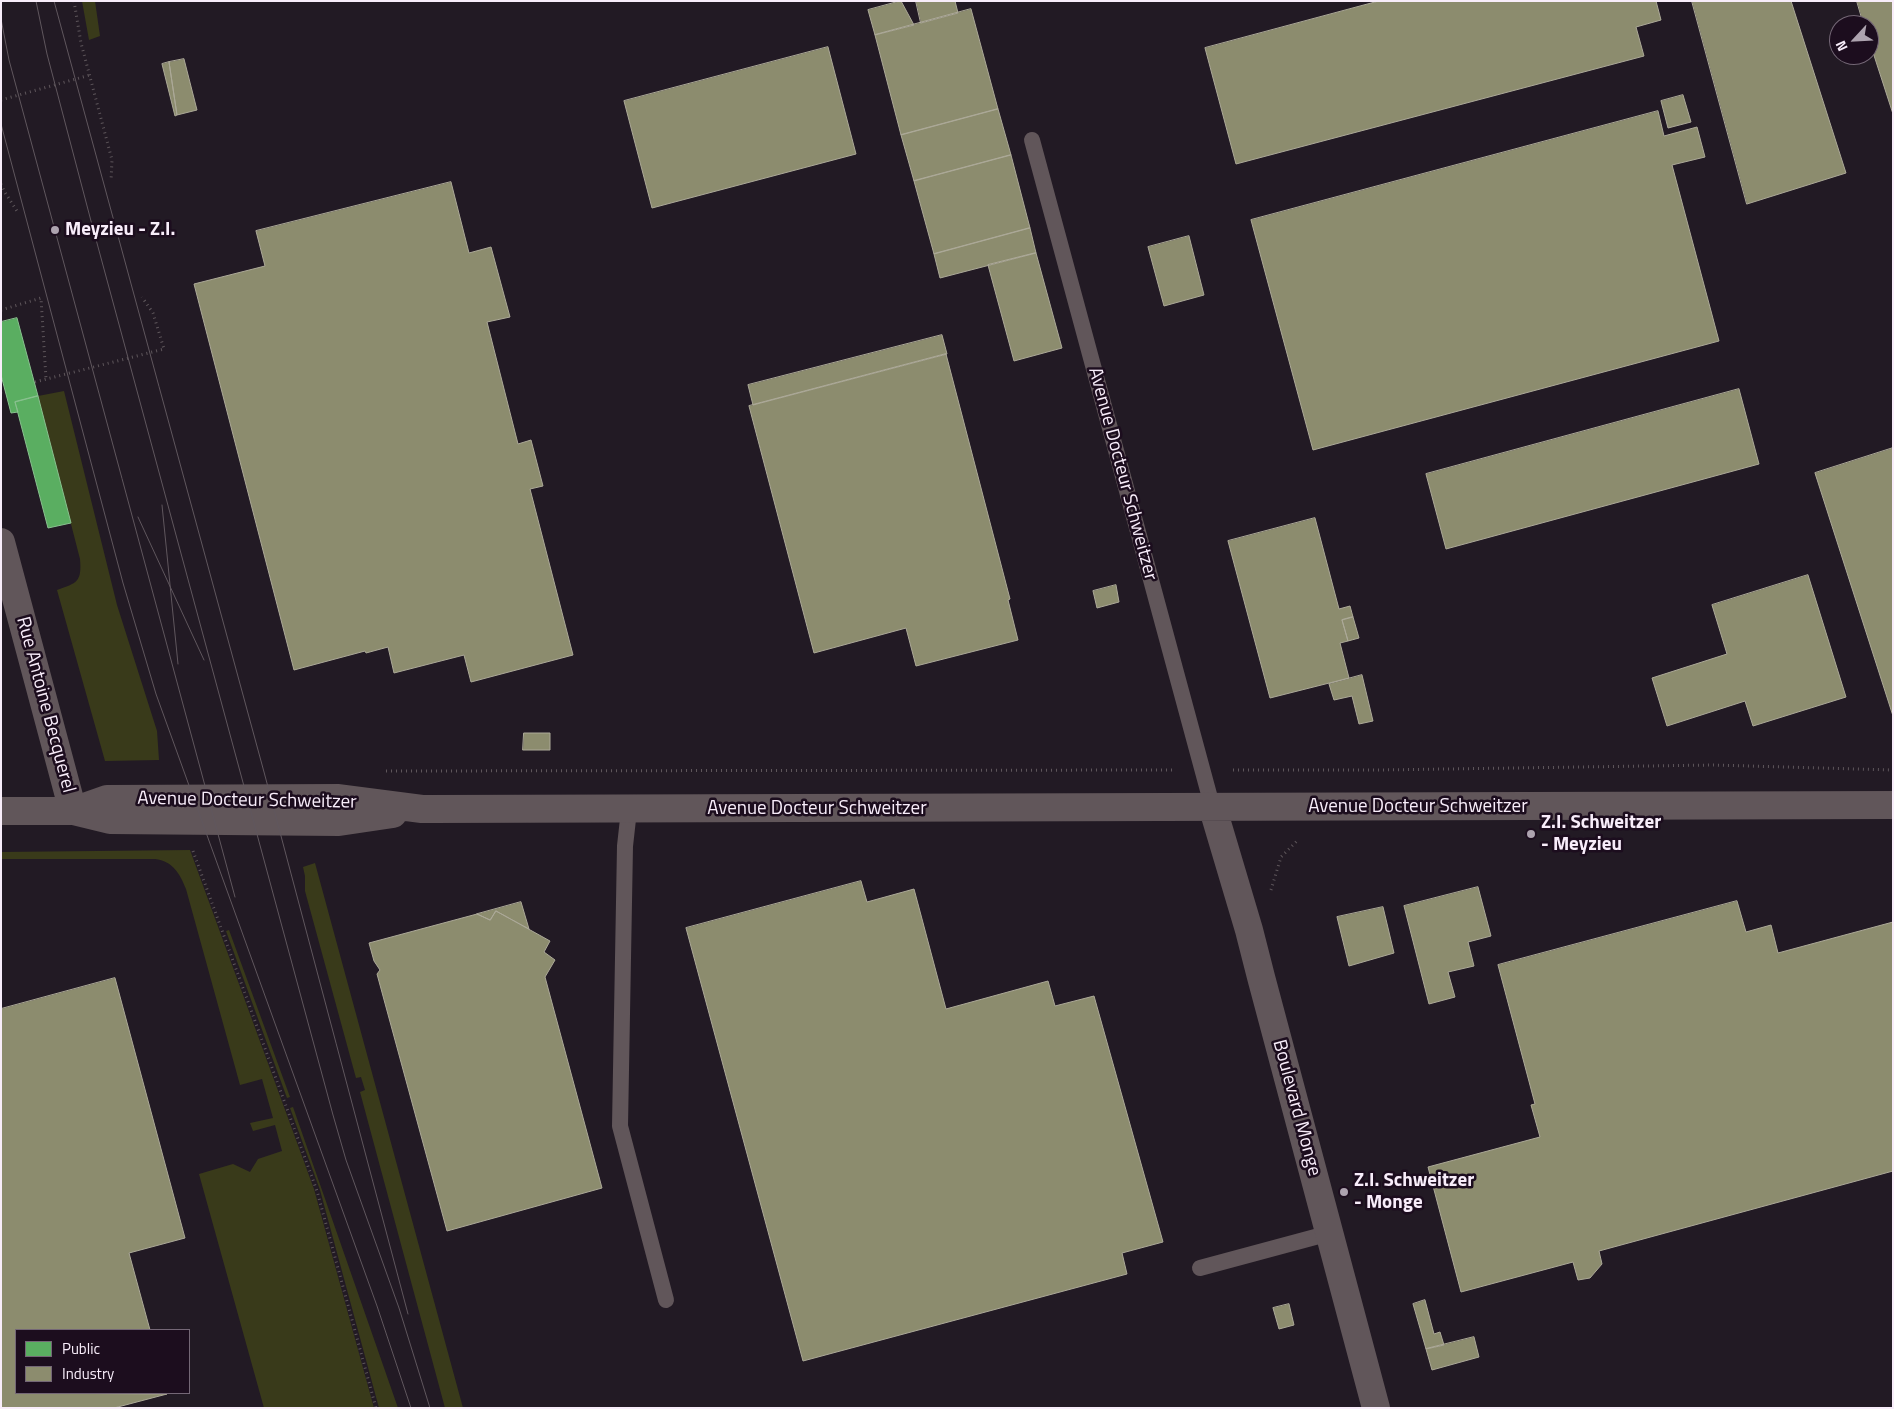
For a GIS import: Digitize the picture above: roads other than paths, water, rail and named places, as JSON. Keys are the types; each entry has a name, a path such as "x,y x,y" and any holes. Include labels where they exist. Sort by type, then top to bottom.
{"street":[{"name":"Rue Antoine Becquerel","path":"1,542 73,811"},
{"name":"Avenue Docteur Schweitzer","path":"1,811 73,811 110,820 340,822 422,809 1213,809 1893,805"},
{"name":"Boulevard Monge","path":"1213,809 1250,930 1376,1408"}],"lane":[{"name":"Avenue Docteur Schweitzer","path":"1032,140 1213,809"},
{"path":"629,810 625,846 620,1126 666,1300"},
{"path":"1200,1268 1330,1233"}],"tram line":[{"path":"36,1 47,54 91,221 333,1115 346,1160 399,1308 430,1408"},
{"path":"54,1 264,772 408,1314"},
{"path":"1,19 9,60 235,897"},
{"path":"1,124 123,583 156,694 377,1306 411,1408"},
{"path":"162,505 178,664"},
{"path":"138,517 204,660"}],"place":[{"name":"Meyzieu - Z.I.","path":"55,230"},
{"name":"Z.I. Schweitzer - Meyzieu","path":"1531,834"},
{"name":"Z.I. Schweitzer - Monge","path":"1344,1192"}]}
